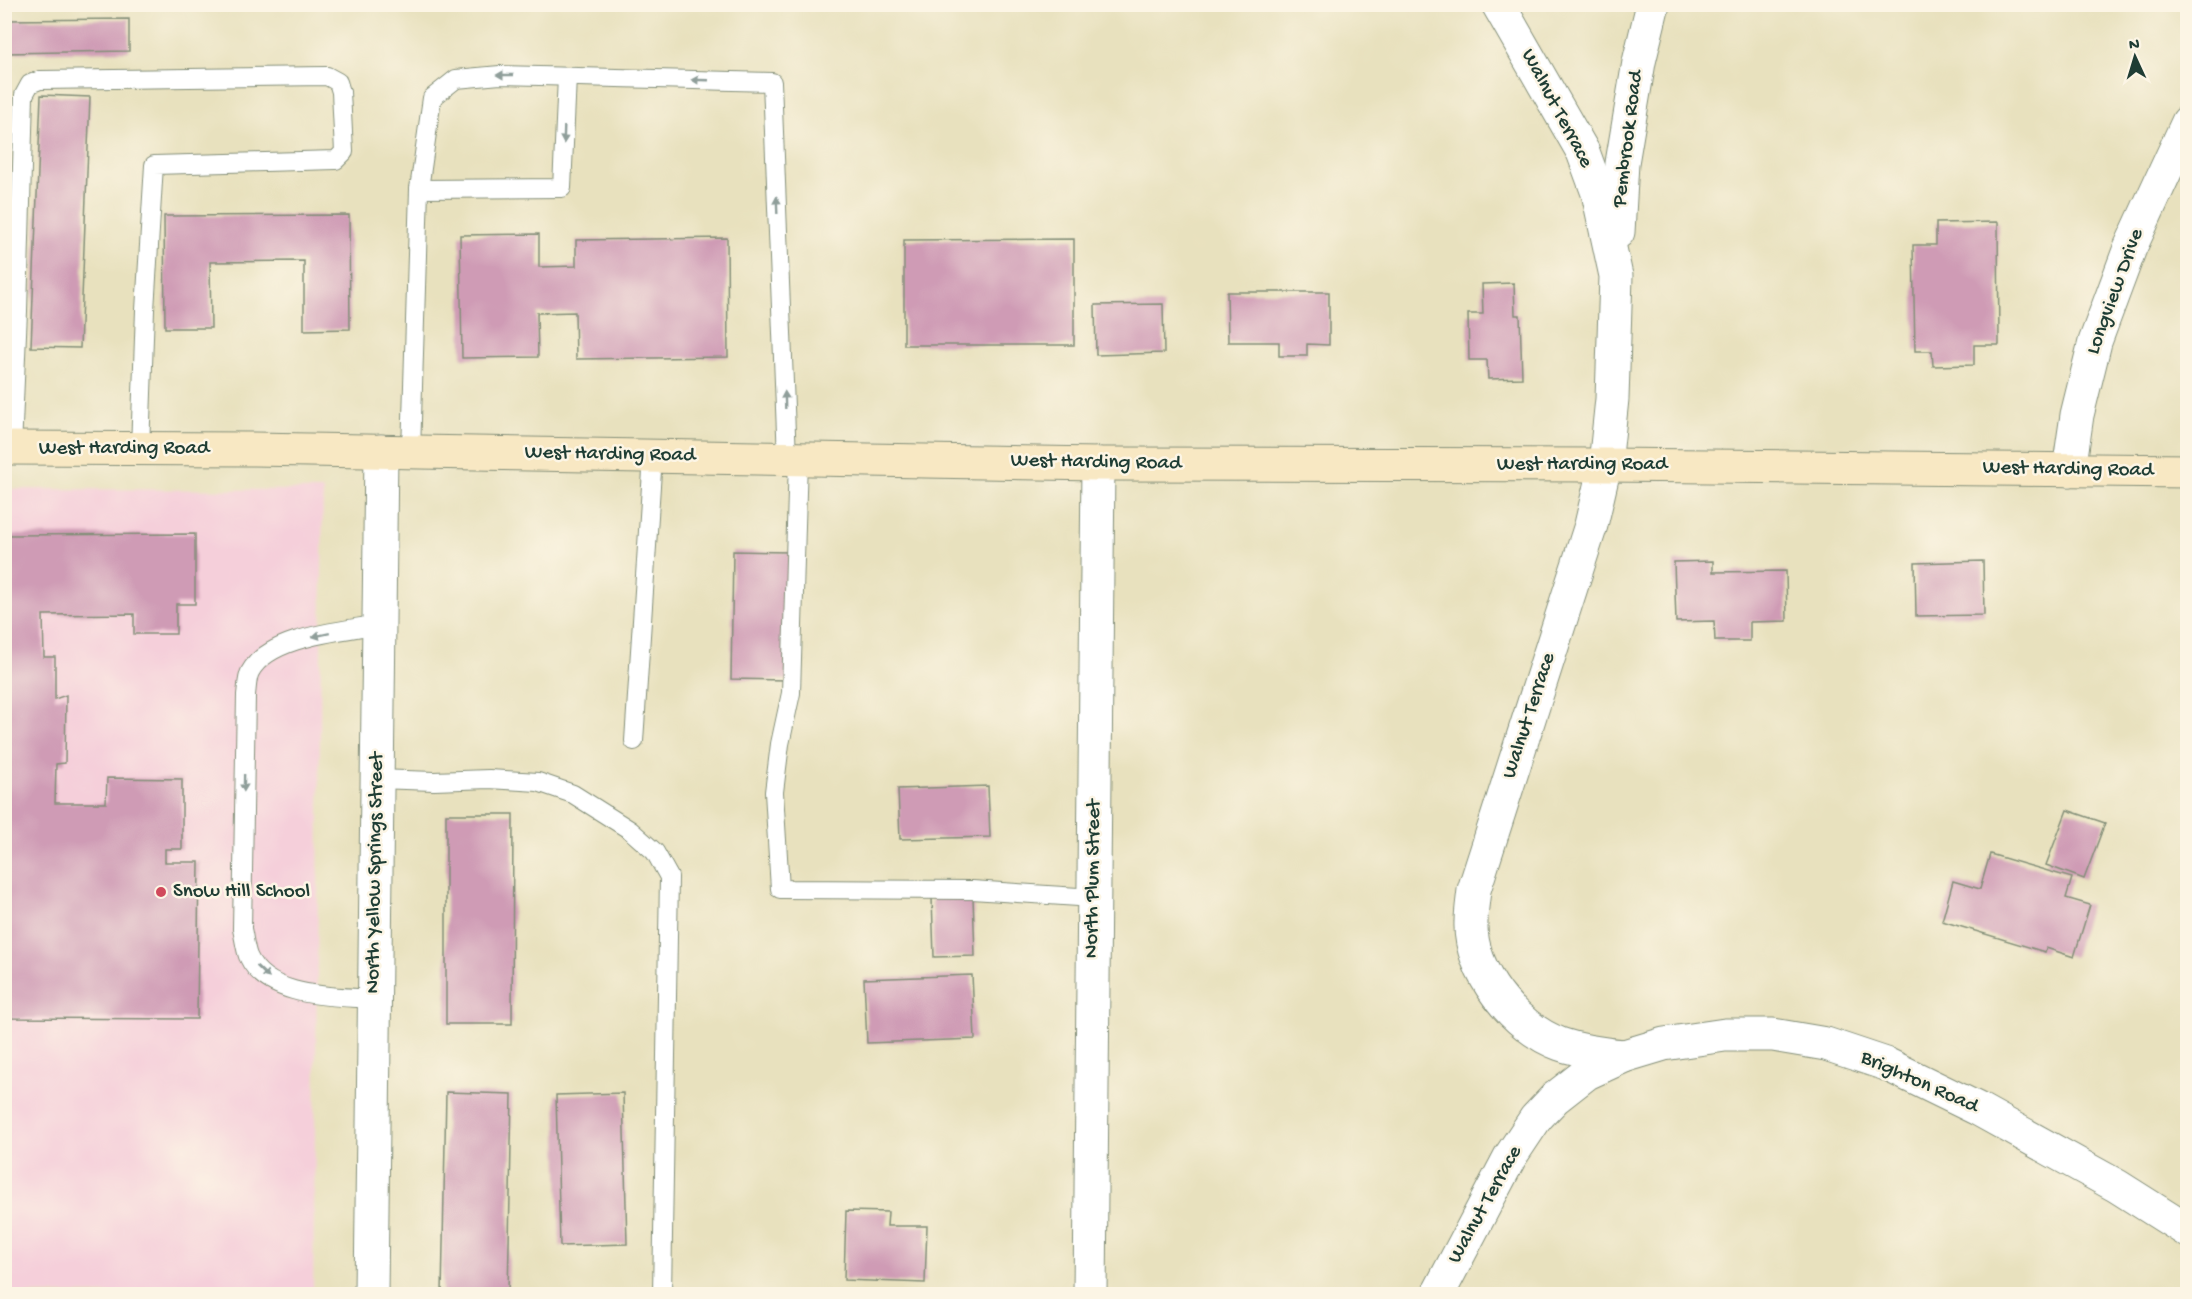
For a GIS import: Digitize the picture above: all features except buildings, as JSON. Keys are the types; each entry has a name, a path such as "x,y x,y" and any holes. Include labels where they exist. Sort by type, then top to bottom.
{"street":[{"name":"Walnut Terrace","path":"1498,4 1583,152 1598,193 1616,276 1612,399 1605,465 1591,525 1474,890 1470,923 1476,954 1488,981 1510,1010 1538,1032 1561,1044 1623,1056"},
{"name":"Pembrook Road","path":"1616,276 1622,164 1638,62 1653,4"},
{"name":"Longview Drive","path":"2069,470 2077,415 2096,342 2130,248 2187,122"},
{"name":"West Harding Road","path":"8,448 1098,464 1605,465 2187,471"},
{"name":"North Yellow Springs Street","path":"371,1294 379,624 396,452"},
{"name":"North Plum Street","path":"1090,1294 1098,464"},
{"name":"Brighton Road","path":"1623,1056 1664,1044 1725,1035 1773,1035 1826,1044 1886,1064 1978,1109 2117,1186 2187,1231"},
{"name":"Walnut Terrace","path":"1438,1294 1510,1157 1536,1118 1555,1098 1587,1073 1623,1056"}],"lane":[{"path":"396,452 419,189 432,98 456,79 500,75 772,82 793,458 791,693 780,744 774,792 780,889 972,890 1094,898"},
{"path":"8,448 18,311 24,95 30,84 40,80 327,76 338,82 341,92 344,152 336,160 154,165 145,310 140,449"},
{"path":"419,189 562,189 567,77"},
{"path":"634,741 653,456"},
{"path":"374,999 305,993 279,986 261,973 248,956 242,929 246,695 250,672 264,655 289,643 379,624"},
{"path":"377,779 434,781 489,779 538,782 573,794 630,830 656,852 669,877 662,1294"}],"shaded area":[{"name":"Snow Hill School","path":"5,489 323,490 313,1294 5,1294"}],"place":[{"name":"Snow Hill School","path":"161,892"}]}
